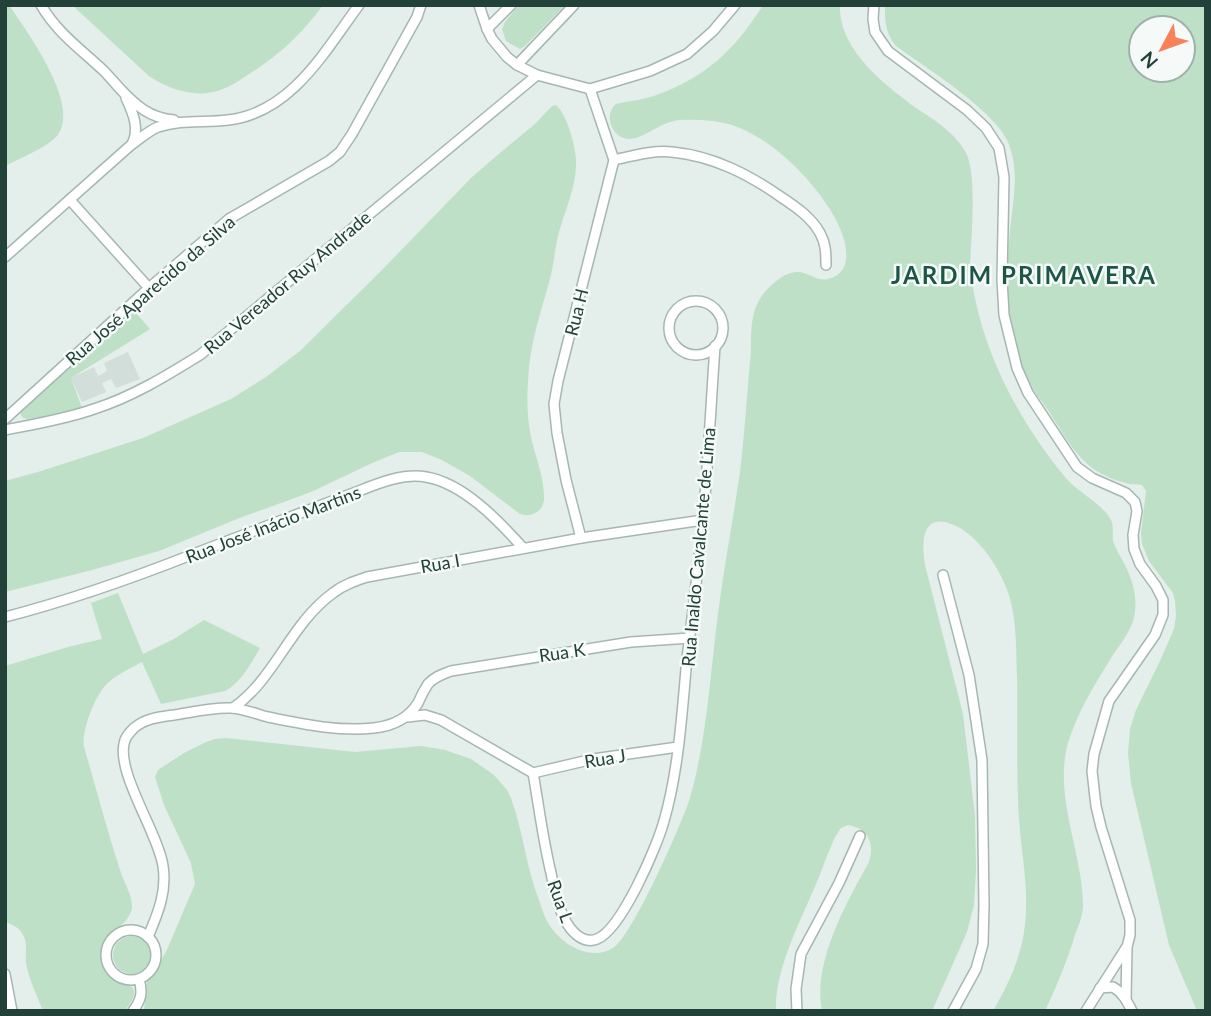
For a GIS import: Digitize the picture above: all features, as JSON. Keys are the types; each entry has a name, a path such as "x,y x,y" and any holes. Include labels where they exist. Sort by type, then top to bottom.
{"street":[{"path":"41,5 59,30 138,106 165,119 187,121 229,120 257,113 274,105 303,80 359,5"},
{"name":"Rua José Aparecido da Silva","path":"5,419 229,219 340,152 417,17 421,5"},
{"path":"479,5 487,29 499,48 517,65 537,75 590,89 650,71 687,54 703,41 735,5"},
{"path":"487,29 511,5"},
{"path":"517,65 574,5"},
{"path":"874,5 875,32 888,51 973,115 986,128 999,148 1004,177 1004,315 1017,368 1028,393 1077,467 1092,478 1126,493 1135,502 1137,511 1134,549 1140,564 1163,600 1163,615 1155,635 1109,701 1094,754 1092,771 1096,806 1130,920 1130,935 1126,947 1086,1011"},
{"name":"Rua Vereador Ruy Andrade","path":"5,430 84,412 116,401 156,382 200,355 537,75"},
{"path":"590,89 614,160 669,151 719,162 758,181 812,220 826,247 826,265"},
{"path":"121,90 135,121 136,134 131,145"},
{"path":"5,257 131,145 157,128 187,121"},
{"name":"Rua H","path":"581,538 566,480 555,404 558,381 614,160"},
{"path":"70,200 149,288"},
{"name":"Rua Inaldo Cavalcante de Lima","path":"678,747 703,520 715,346 722,334 722,325 714,308 702,302 693,301 676,309 669,322 669,332 679,349 698,355 715,346"},
{"name":"Rua José Inácio Martins","path":"5,617 116,584 300,513 394,479 411,476 437,479 457,489 496,520 523,548"},
{"name":"Rua I","path":"233,708 255,690 302,623 321,602 347,584 367,577 523,548 703,520"},
{"path":"943,575 969,676 982,760 983,944 976,969 953,1011"},
{"name":"Rua K","path":"424,691 437,677 451,671 631,642 690,638"},
{"path":"255,690 249,703 256,714"},
{"path":"407,717 424,691"},
{"path":"424,691 427,708 441,720 533,774"},
{"path":"148,937 162,905 163,865 152,830 126,770 125,740 135,727 150,719 233,708 351,729 382,727 407,717 425,715 441,720"},
{"name":"Rua L","path":"533,774 544,844 559,907 573,931 582,939 592,941 611,928 649,862 665,820 678,747"},
{"name":"Rua J","path":"533,774 593,759 678,747"},
{"path":"797,1011 796,989 801,954 839,883 860,836"},
{"path":"136,931 148,937 156,950 156,961 148,974 139,979 126,980 114,973 107,961 108,948 115,937 123,932 136,931"},
{"path":"1126,947 1126,1000"},
{"path":"5,974 12,1011"},
{"path":"139,979 142,990 140,1011"},
{"path":"1100,988 1113,987 1119,991 1132,1011"},
{"path":"132,1011 140,1000"}],"shaded area":[{"path":"128,352 140,379 116,388 111,379 102,383 106,392 82,402 71,378 94,367 98,376 107,371 104,363"}],"green space":[{"path":"5,5 9,5 49,69 63,107 63,123 57,136 40,149 5,166"},
{"path":"72,5 323,5 288,44 229,87 209,93 191,93 165,85 149,76"},
{"path":"519,5 565,5 520,49 506,41 502,29"},
{"path":"763,5 840,5 845,33 870,70 955,137 967,155 972,178 973,210 970,267 981,324 991,351 1016,405 1047,454 1070,482 1111,520 1113,541 1132,581 1135,605 1132,624 1087,699 1068,743 1064,784 1079,866 1083,909 1066,962 1045,1011 993,1011 1016,963 1026,918 1018,802 1015,631 1010,597 1002,578 979,544 956,526 936,522 926,530 923,547 925,565 963,714 975,816 976,869 974,905 967,932 932,1011 822,1011 820,992 827,953 842,914 871,855 870,843 865,833 848,825 841,828 835,837 791,943 780,978 776,1011 144,1011 147,981 166,952 195,884 191,863 164,805 155,777 158,770 184,753 215,739 355,752 421,746 445,750 471,759 494,775 511,798 535,887 546,919 557,935 579,950 605,952 613,948 632,923 667,854 696,776 740,472 754,314 766,290 785,275 798,272 824,280 838,275 844,268 846,249 831,211 812,185 788,160 761,139 726,123 679,120 630,139 614,131 610,114 616,104 654,96 689,81 704,71 730,49"},
{"path":"885,5 1206,5 1206,1011 1197,1011 1169,945 1131,783 1128,753 1130,729 1136,710 1174,629 1176,616 1173,593 1149,561 1142,544 1146,491 1142,485 1112,479 1082,459 1032,387 1016,350 1009,311 1008,271 1015,175 1008,142 989,117 974,103 896,46 886,22"},
{"path":"556,105 571,133 576,173 559,232 529,367 528,419 544,492 543,504 539,510 528,515 520,514 470,476 442,460 422,452 399,452 311,492 159,551 5,592 5,481 143,438 231,399 266,377 300,351 472,177"},
{"path":"130,306 150,329 71,378 82,408 35,418 22,417 19,410"},
{"path":"118,593 143,654 204,620 260,648 241,678 225,691 161,704 142,662 113,679 99,694 87,722 84,747 132,906 127,919 105,944 103,960 110,975 132,987 134,994 125,1011 43,1011 27,969 25,938 18,928 5,922 5,666 102,639 91,603"},
{"path":"132,936 146,941 151,955 146,969 132,974 118,969 113,955 118,941"}],"district":[{"name":"JARDIM PRIMAVERA","path":"1024,274"}]}
